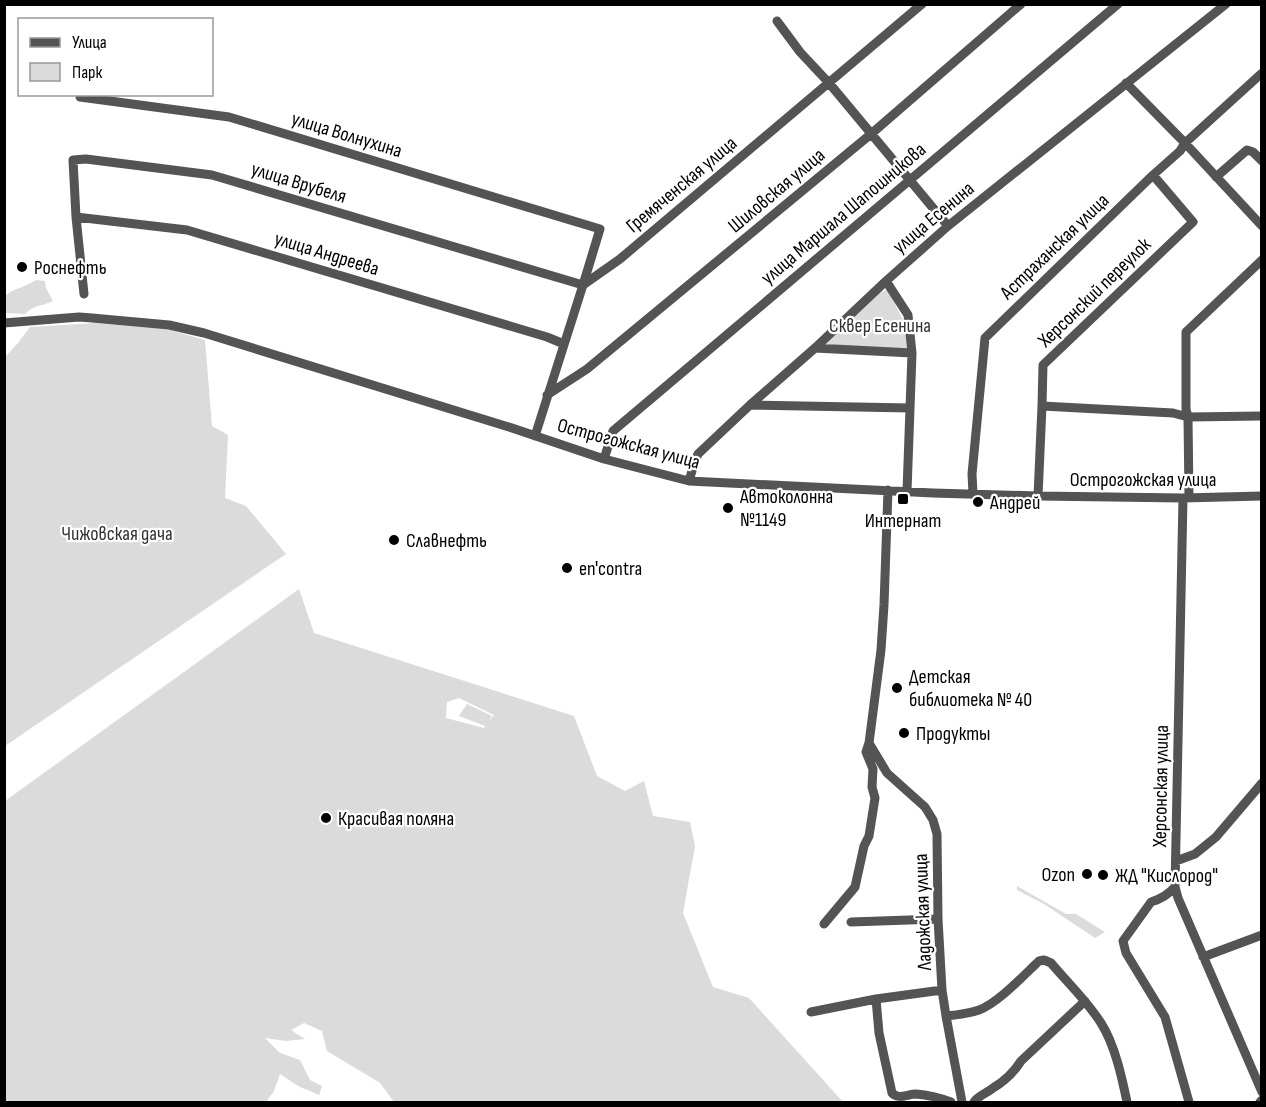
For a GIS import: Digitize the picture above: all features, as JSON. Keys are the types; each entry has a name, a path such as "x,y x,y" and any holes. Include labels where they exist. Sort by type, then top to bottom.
{"street":[{"name":"Гремяченская улица","path":"583,285 620,259 922,4"},
{"name":"Шиловская улица","path":"548,395 587,369 871,134 1021,4"},
{"name":"улица Маршала Шапошникова","path":"604,459 613,431 1118,4"},
{"name":"улица Есенина","path":"689,481 698,454 886,281 948,226 1226,4"},
{"path":"777,21 800,52 829,83 948,226"},
{"name":"Астраханская улица","path":"973,493 972,474 985,338 1153,175 1180,152 1185,143 1260,77"},
{"path":"1126,83 1262,226"},
{"name":"улица Волнухина","path":"80,97 229,117 600,229 583,285"},
{"path":"1216,177 1247,150 1262,161"},
{"name":"улица Врубеля","path":"84,294 76,217 74,160 86,159 212,175 583,285"},
{"name":"Херсонский переулок","path":"1038,496 1043,365 1193,222 1153,175"},
{"name":"улица Андреева","path":"76,217 187,230 564,344"},
{"name":"Херсонская улица","path":"1262,260 1186,332 1186,409 1188,417 1175,887 1262,1092"},
{"path":"886,281 908,315 912,353 907,491"},
{"path":"535,436 583,285"},
{"name":"Острогожская улица","path":"4,323 79,317 169,325 204,333 604,459 689,481 1038,496 1186,498 1262,496"},
{"path":"814,348 912,353"},
{"path":"750,405 910,408"},
{"path":"1042,406 1173,413 1188,417 1262,416"},
{"path":"824,924 855,887 864,846 869,836 875,798 872,787 873,769 866,752 881,650 888,490"},
{"name":"Ладожская улица","path":"869,743 887,773 925,807 933,820 937,834 942,990 962,1102"},
{"path":"1176,861 1195,854 1216,837 1262,783"},
{"path":"1175,887 1169,895 1150,902 1123,941 1126,953 1165,1017 1190,1102"},
{"path":"851,922 938,919"},
{"path":"1203,957 1262,935"},
{"path":"946,1016 963,1015 980,1010 994,1002 1039,962 1044,960 1051,963 1085,1001 1102,1025 1113,1050 1127,1102"},
{"path":"811,1012 876,999 942,990"},
{"path":"876,999 879,1033 894,1096 914,1094 951,1102"},
{"path":"974,1102 1014,1072 1021,1061 1085,1001"}],"green space":[{"path":"36,280 45,281 53,301 35,307 25,314 5,313 5,296"},
{"name":"Сквер Есенина","path":"888,290 904,322 907,351 822,346 882,291"},
{"name":"Чижовская дача","path":"95,323 166,329 205,340 212,426 228,435 225,498 246,506 286,554 5,746 5,357 30,327"},
{"path":"299,589 314,633 574,716 597,776 625,791 644,781 653,816 690,822 695,846 683,913 713,987 749,998 843,1102 394,1102 380,1083 327,1051 322,1031 304,1023 291,1030 305,1039 286,1041 265,1038 280,1053 300,1060 310,1080 322,1086 319,1095 298,1086 280,1074 274,1091 266,1102 5,1102 5,801","holes":["459,698 494,715 488,723 492,716 467,704 459,716 485,726 484,728 446,718 447,702"]},
{"path":"1017,886 1066,914 1076,914 1105,932 1095,938 1044,904 1017,890"}],"place":[{"name":"Роснефть","path":"22,267"},
{"name":"Интернат","path":"903,499"},
{"name":"Андрей","path":"978,502"},
{"name":"Автоколонна №1149","path":"728,508"},
{"name":"Cлавнефть","path":"394,540"},
{"name":"en'contra","path":"567,568"},
{"name":"Детская библиотека № 40","path":"897,688"},
{"name":"Продукты","path":"904,733"},
{"name":"Красивая поляна","path":"326,818"},
{"name":"Ozon","path":"1087,874"},
{"name":"ЖД \"Кислород\"","path":"1103,875"}]}
